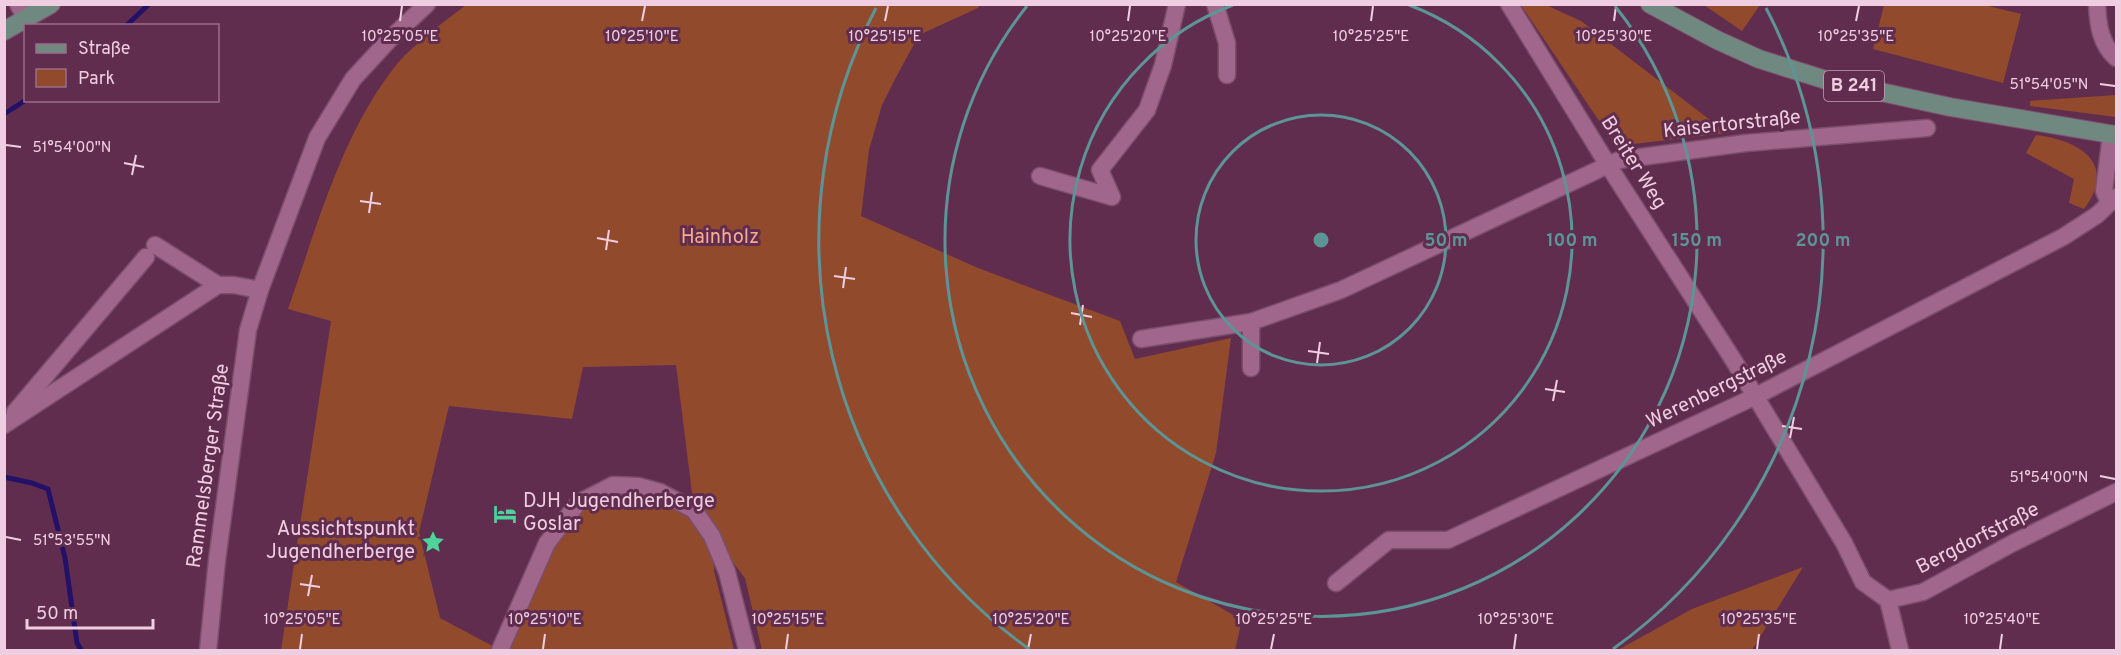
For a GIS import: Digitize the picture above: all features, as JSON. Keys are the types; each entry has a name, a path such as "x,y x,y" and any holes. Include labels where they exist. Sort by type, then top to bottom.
{"main road":[{"path":"4,31 22,12 51,4"},
{"name":"B 241","path":"1650,4 1717,40 1759,59 1826,80 1950,107 2114,135"}],"street":[{"name":"Rammelsberger Straße","path":"208,651 217,560 248,330 260,290 317,138 353,79 388,40 427,4"},
{"path":"1041,176 1112,197 1100,170 1147,110 1163,65 1177,4"},
{"path":"1215,4 1227,43 1227,75"},
{"name":"Breiter Weg","path":"1509,4 1608,165 1734,361 1844,543 1863,582 1888,600"},
{"path":"2097,4 2098,31 2109,51 2116,58"},
{"name":"Kaisertorstraße","path":"1141,339 1251,322 1341,290 1619,160 1746,143 1927,128"},
{"name":"Werenbergstraße","path":"1336,583 1389,540 1448,540 1754,397 2063,237 2097,215 2113,200 2104,190 2114,135"},
{"path":"4,424 150,251 218,285 234,285 260,290"},
{"path":"4,424 218,285"},
{"path":"1251,322 1251,368"},
{"path":"500,651 547,543 578,503 613,485 638,486 660,492 694,510 712,536 728,572 747,651"},
{"name":"Bergdorfstraße","path":"1888,600 1923,592 2013,543 2116,492"},
{"path":"1888,600 1900,651"}],"green space":[{"name":"Hainholz","path":"466,5 980,5 978,8 919,35 882,105 869,150 861,216 978,268 1120,321 1135,359 1231,338 1216,453 1176,582 1242,620 1235,650 762,650 745,578 713,537 714,571 734,650 500,650 281,650 331,321 288,309 333,181 361,119 397,64 421,40","holes":["676,365 694,509 613,485 578,503 547,543 500,650 440,618 419,532 449,406 572,419 583,367"]},
{"path":"1521,5 1546,5 1581,21 1727,133 1616,146"},
{"path":"1704,5 1760,5 1742,31"},
{"path":"1884,5 1984,5 2021,14 2003,83 1873,49"},
{"path":"2116,95 2116,117 2030,106 2030,101"},
{"path":"2036,135 2067,142 2089,157 2095,167 2097,179 2094,193 2084,209 2069,203 2074,179 2026,153"},
{"path":"1803,567 1752,650 1618,650 1692,609"}],"waterway":[{"path":"128,24 149,4"},
{"path":"4,114 24,101"},
{"path":"4,477 48,489 65,558 77,643 81,650"}],"place":[{"name":"DJH Jugendherberge Goslar","path":"505,514"},
{"name":"Aussichtspunkt Jugendherberge","path":"433,542"}]}
